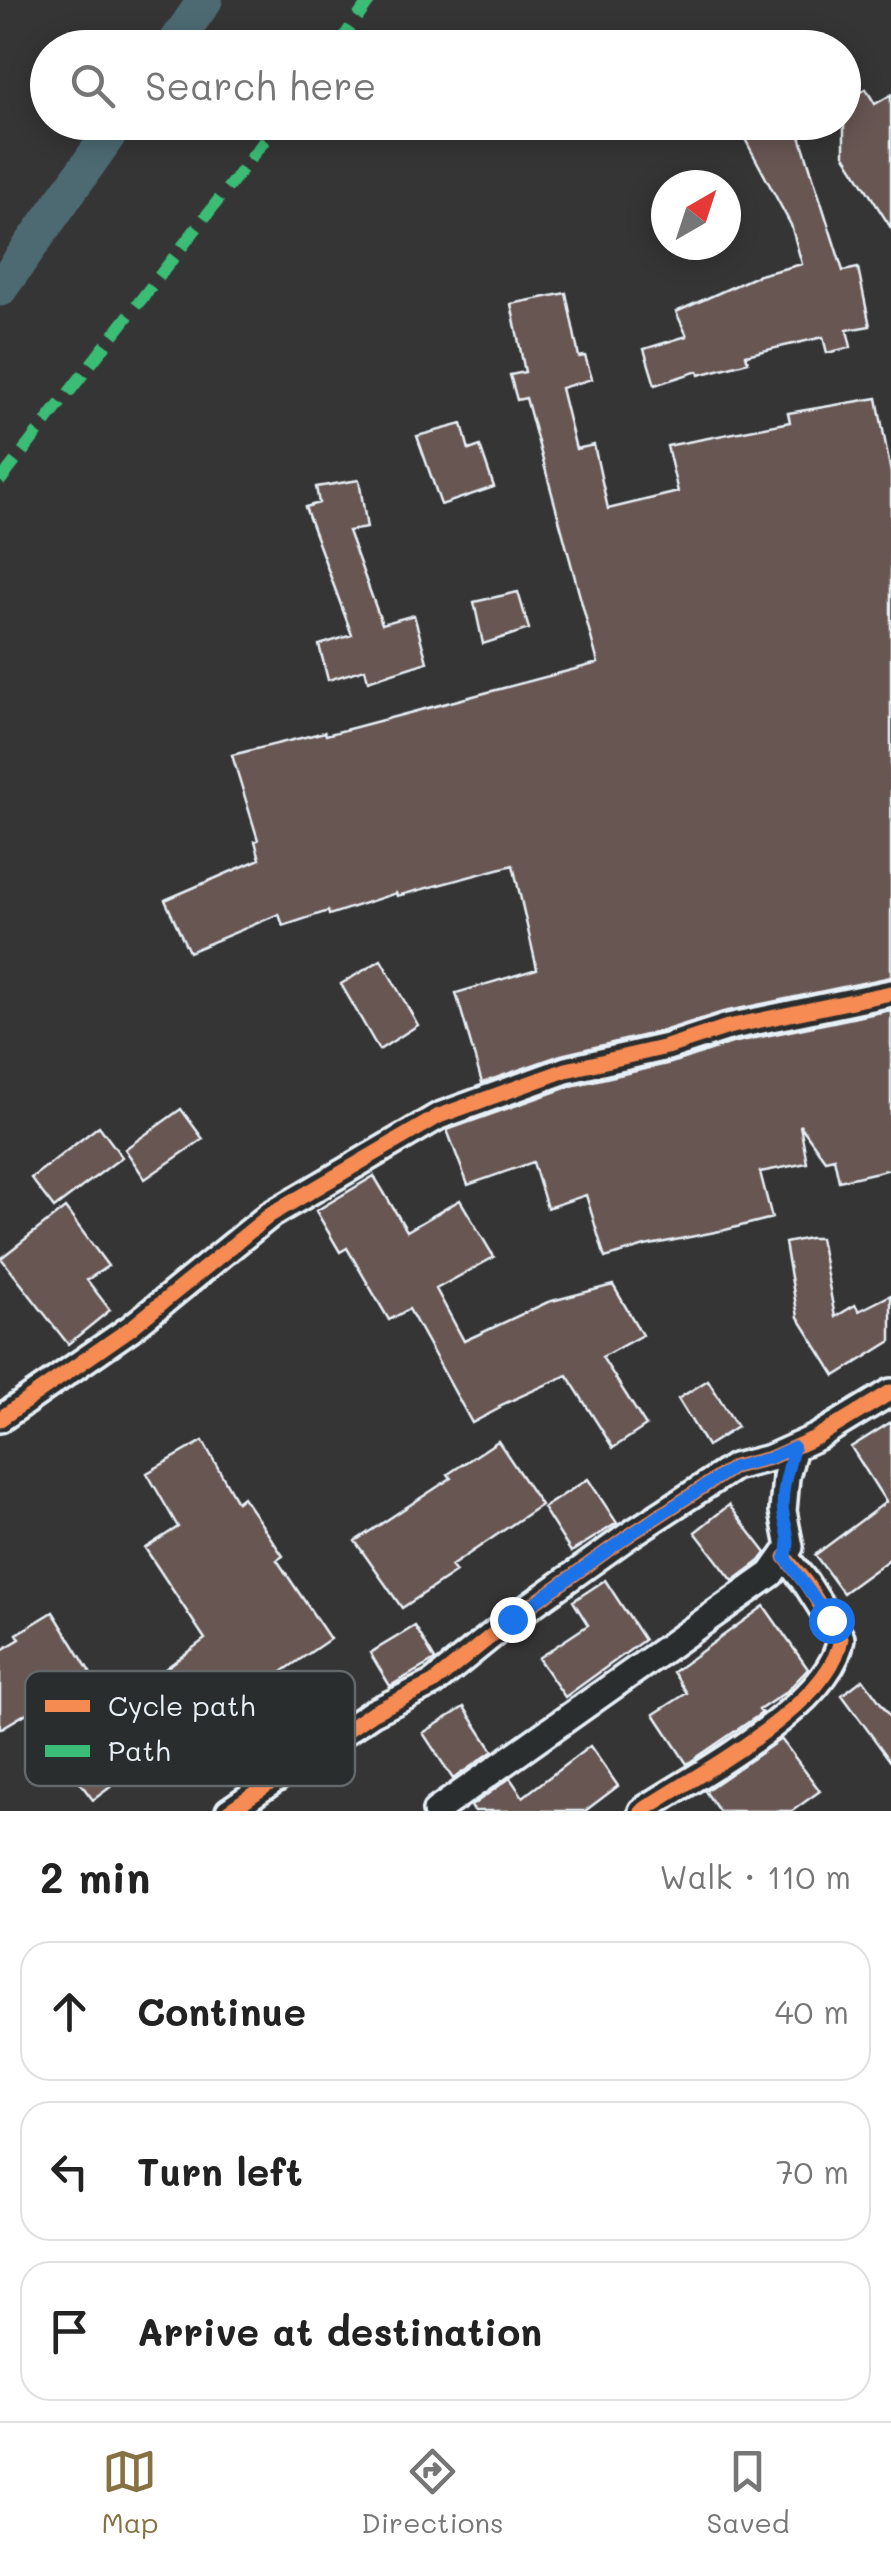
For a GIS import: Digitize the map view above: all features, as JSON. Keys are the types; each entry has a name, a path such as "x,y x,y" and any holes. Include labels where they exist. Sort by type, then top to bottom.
{"street":[{"path":"0,1418 131,1328 270,1215 439,1116 566,1070 667,1047 728,1027 891,993"},
{"path":"355,1725 433,1684 512,1619 734,1467 794,1447 891,1392"},
{"path":"436,1811 771,1574 790,1547 783,1512 794,1447"},
{"path":"642,1811 789,1716 839,1654 841,1638 785,1558"},
{"path":"229,1811 265,1786"}],"building":[{"path":"866,89 875,104 891,95 891,228 844,154 844,140 861,140 861,92"},
{"path":"746,140 801,140 843,271 858,268 870,326 847,330 851,347 827,353 823,337 746,355 748,362 699,375 698,371 655,385 644,349 687,336 676,312 759,275 802,264 791,225"},
{"path":"566,293 579,357 585,356 592,379 561,388 576,449 594,445 608,509 678,492 667,446 790,422 788,413 877,398 891,473 891,977 723,1012 561,1055 482,1083 456,993 537,969 513,865 283,926 279,914 189,952 165,900 260,859 255,841 258,840 232,755 325,732 326,735 598,663 526,398 517,400 510,375 525,372 511,304"},
{"path":"462,424 469,450 480,446 494,487 441,505 417,436"},
{"path":"359,480 367,528 348,531 382,624 414,615 427,662 368,681 365,669 328,680 319,645 352,635 305,507 319,503 316,487"},
{"path":"518,592 529,629 483,644 474,602"},
{"path":"381,960 418,1025 379,1050 341,984"},
{"path":"891,1010 891,1169 839,1181 834,1158 825,1160 800,1125 807,1163 760,1172 772,1218 605,1258 586,1195 547,1208 533,1162 468,1185 447,1130 571,1086 671,1063 732,1043"},
{"path":"181,1109 203,1139 145,1179 125,1149"},
{"path":"99,1126 122,1157 54,1208 31,1178"},
{"path":"374,1176 407,1231 460,1200 494,1257 436,1289 464,1341 548,1302 613,1285 642,1335 602,1357 646,1426 613,1448 567,1375 472,1423 409,1309 389,1320 347,1248 340,1252 316,1211"},
{"path":"65,1208 108,1266 87,1280 110,1310 68,1344 1,1258"},
{"path":"820,1238 835,1317 855,1305 859,1311 891,1295 891,1341 835,1376 798,1317 785,1243"},
{"path":"708,1380 737,1427 707,1446 678,1399"},
{"path":"891,1422 891,1558 843,1593 815,1555 886,1502 851,1447"},
{"path":"203,1441 237,1502 243,1497 283,1556 277,1560 330,1639 283,1671 166,1671 205,1639 145,1548 178,1527 147,1473"},
{"path":"498,1441 541,1505 451,1566 456,1572 402,1608 355,1541 451,1478 448,1474"},
{"path":"588,1479 617,1523 571,1552 543,1508"},
{"path":"729,1505 766,1553 733,1581 695,1532"},
{"path":"605,1580 644,1640 565,1697 538,1658 588,1625 573,1601"},
{"path":"764,1606 808,1669 786,1692 759,1710 762,1713 687,1764 654,1714 687,1693 673,1672"},
{"path":"53,1612 89,1671 25,1671 25,1714 0,1729 0,1651 20,1639 17,1634"},
{"path":"415,1626 435,1660 390,1686 370,1653"},
{"path":"863,1679 891,1717 891,1762 842,1695"},
{"path":"464,1707 493,1751 453,1779 423,1733"},
{"path":"781,1739 820,1791 792,1811 719,1811 705,1791"},
{"path":"590,1746 618,1786 585,1811 474,1811 471,1806 510,1778 523,1797"},
{"path":"82,1786 112,1786 93,1800"}],"waterway":[{"path":"184,30 205,0"},
{"path":"0,289 105,140"}],"marked path":[{"path":"349,30 370,0"},
{"path":"0,481 265,140"}],"cycle path":[{"path":"0,1419 131,1328 270,1215 439,1116 566,1070 667,1047 728,1027 891,993"},
{"path":"355,1725 433,1683 512,1619 734,1467 770,1458 817,1437 891,1392"},
{"path":"642,1811 788,1713 814,1688 832,1663 841,1638 785,1557"},
{"path":"229,1811 265,1786"}],"route":[{"path":"512,1619 734,1467 794,1447 783,1512 790,1547 785,1558 831,1620"}]}
